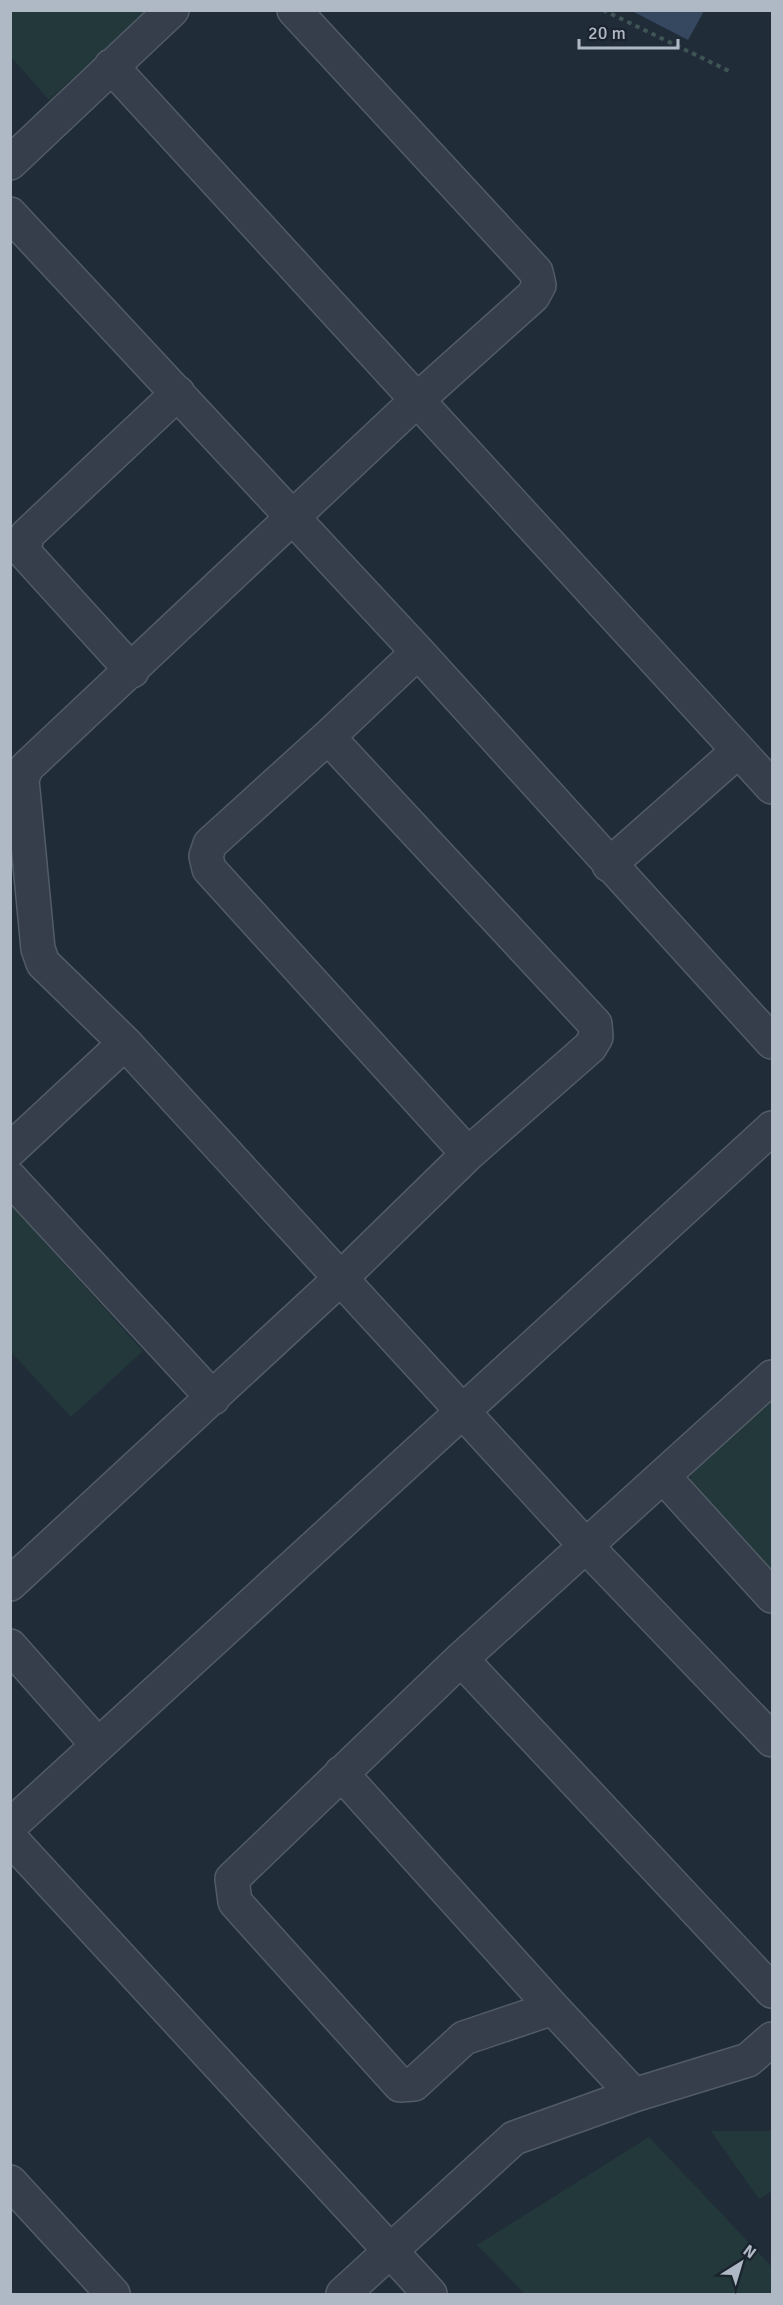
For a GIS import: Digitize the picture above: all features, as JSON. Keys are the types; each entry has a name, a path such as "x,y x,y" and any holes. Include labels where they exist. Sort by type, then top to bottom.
{"street":[{"path":"10,163 172,10"},
{"path":"294,10 536,272 539,285 533,296 416,401 132,671 26,768 22,780 38,949 43,963 125,1043 342,1277 585,1545 772,1740"},
{"path":"111,66 416,401 772,786"},
{"path":"10,214 418,652 772,1042"},
{"path":"132,671 24,552 27,535 178,393"},
{"path":"418,652 328,738 210,844 206,856 209,868 468,1154"},
{"path":"10,1584 342,1277 468,1154 590,1047 596,1037 595,1024 328,738"},
{"path":"609,865 738,751"},
{"path":"10,1150 125,1043"},
{"path":"10,1826 772,1128"},
{"path":"10,1178 213,1398"},
{"path":"553,2008 464,2038 414,2084 400,2085 235,1902 232,1879 461,1659 772,1377"},
{"path":"663,1476 772,1596"},
{"path":"10,1646 97,1744"},
{"path":"461,1659 772,1991"},
{"path":"341,1773 634,2095"},
{"path":"10,1838 430,2295"},
{"path":"343,2295 390,2249 514,2138 634,2095 748,2060 772,2039"},
{"path":"10,2182 113,2295"}],"path":[{"path":"603,10 729,71"}],"green space":[{"path":"11,10 147,11 49,100 11,57"},
{"path":"11,1205 143,1351 71,1417 11,1352"},
{"path":"772,1396 772,1577 689,1485 693,1466"},
{"path":"711,2131 772,2131 772,2191 759,2199"},
{"path":"649,2137 772,2267 772,2294 525,2294 477,2245"}],"water":[{"path":"632,11 704,11 688,40"}]}
